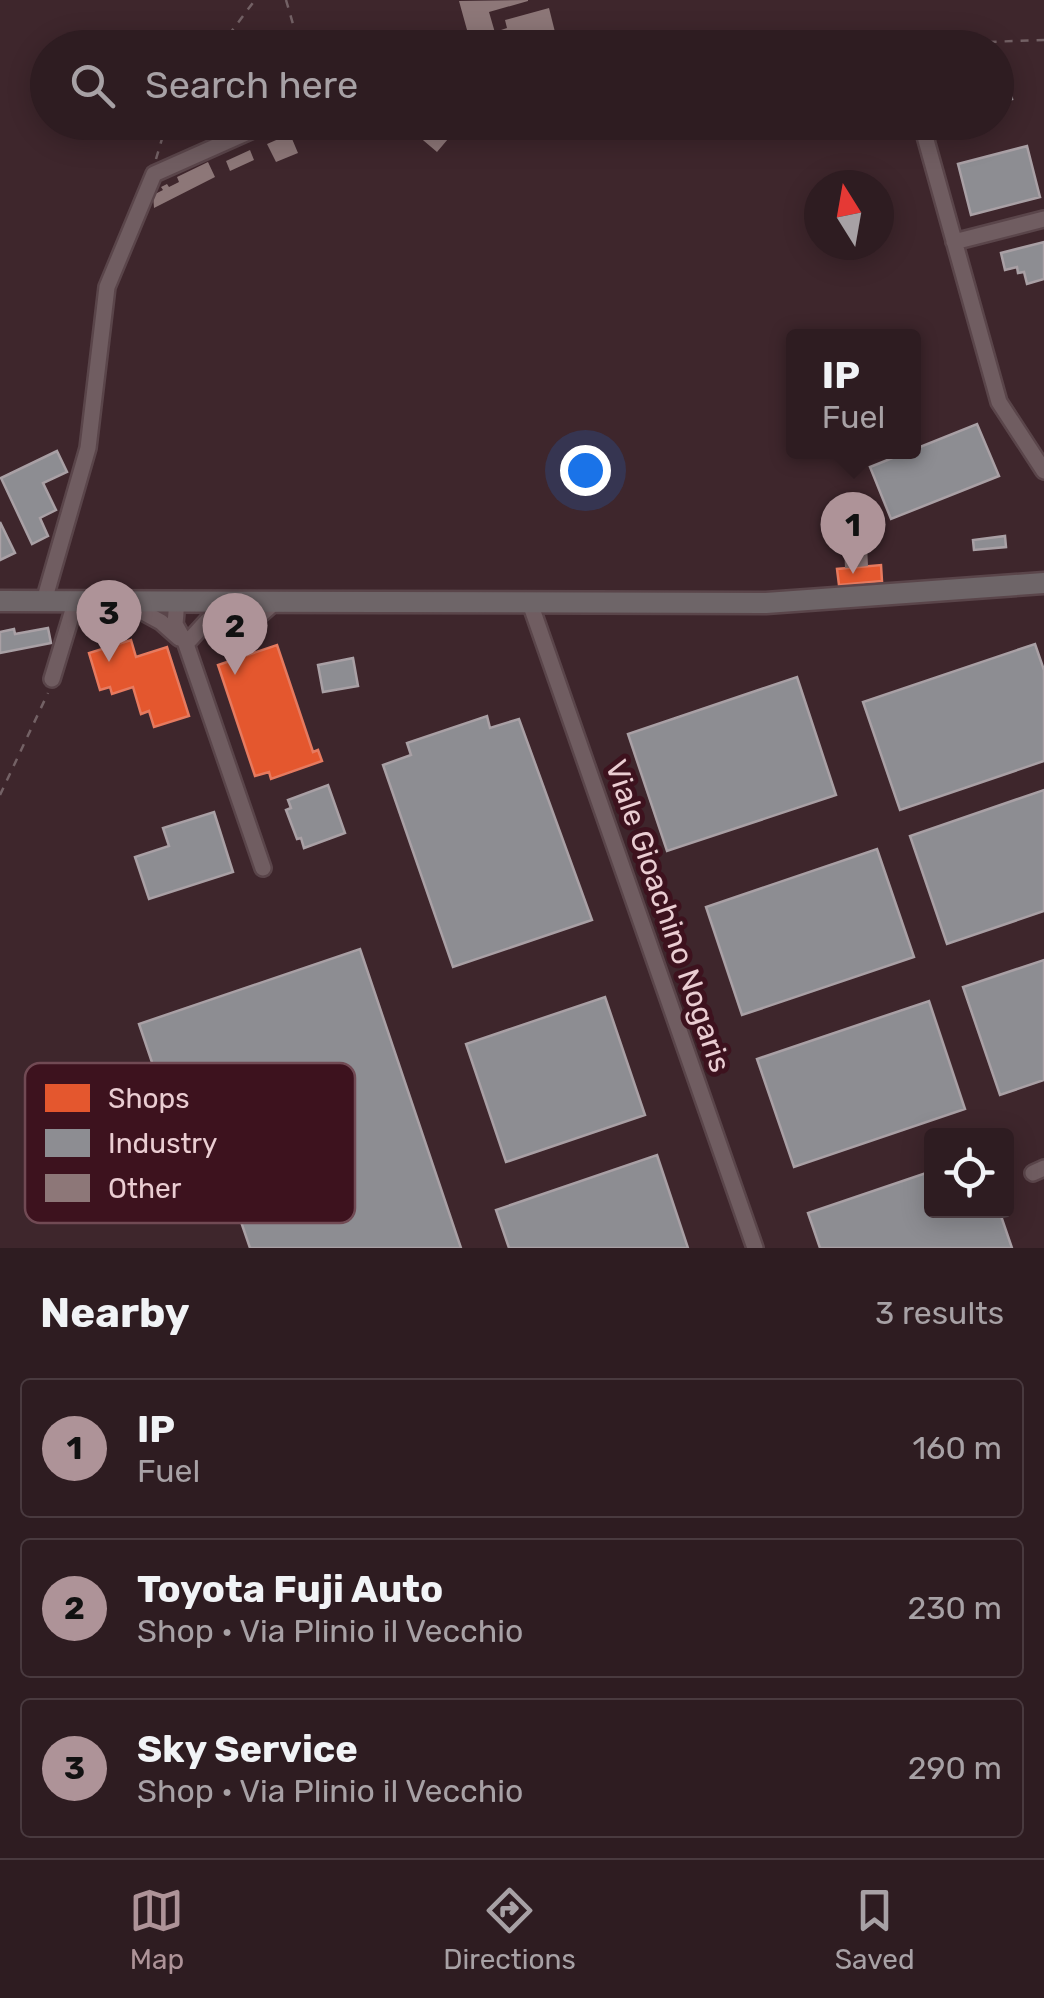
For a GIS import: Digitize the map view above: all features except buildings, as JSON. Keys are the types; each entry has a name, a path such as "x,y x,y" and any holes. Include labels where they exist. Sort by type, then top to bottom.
{"main road":[{"path":"0,601 766,603 1044,584"}],"street":[{"path":"44,601 88,448 108,287 154,174 230,140"},
{"path":"926,140 999,402 1044,471"},
{"path":"954,242 1044,219"},
{"path":"52,678 76,600"},
{"path":"123,602 161,622 186,644"},
{"path":"177,602 175,624 186,644 263,868"},
{"path":"186,644 207,621 260,616 275,602"},
{"name":"Viale Gioachino Nogaris","path":"530,602 755,1248"}],"path":[{"path":"232,30 255,0"},
{"path":"286,0 295,30"},
{"path":"1014,41 1044,40"},
{"path":"154,174 162,140"},
{"path":"0,796 40,714 52,678"}],"place":[{"name":"IP","path":"853,574"},
{"name":"Sky Service","path":"109,662"},
{"name":"Toyota Fuji Auto","path":"235,675"}]}
